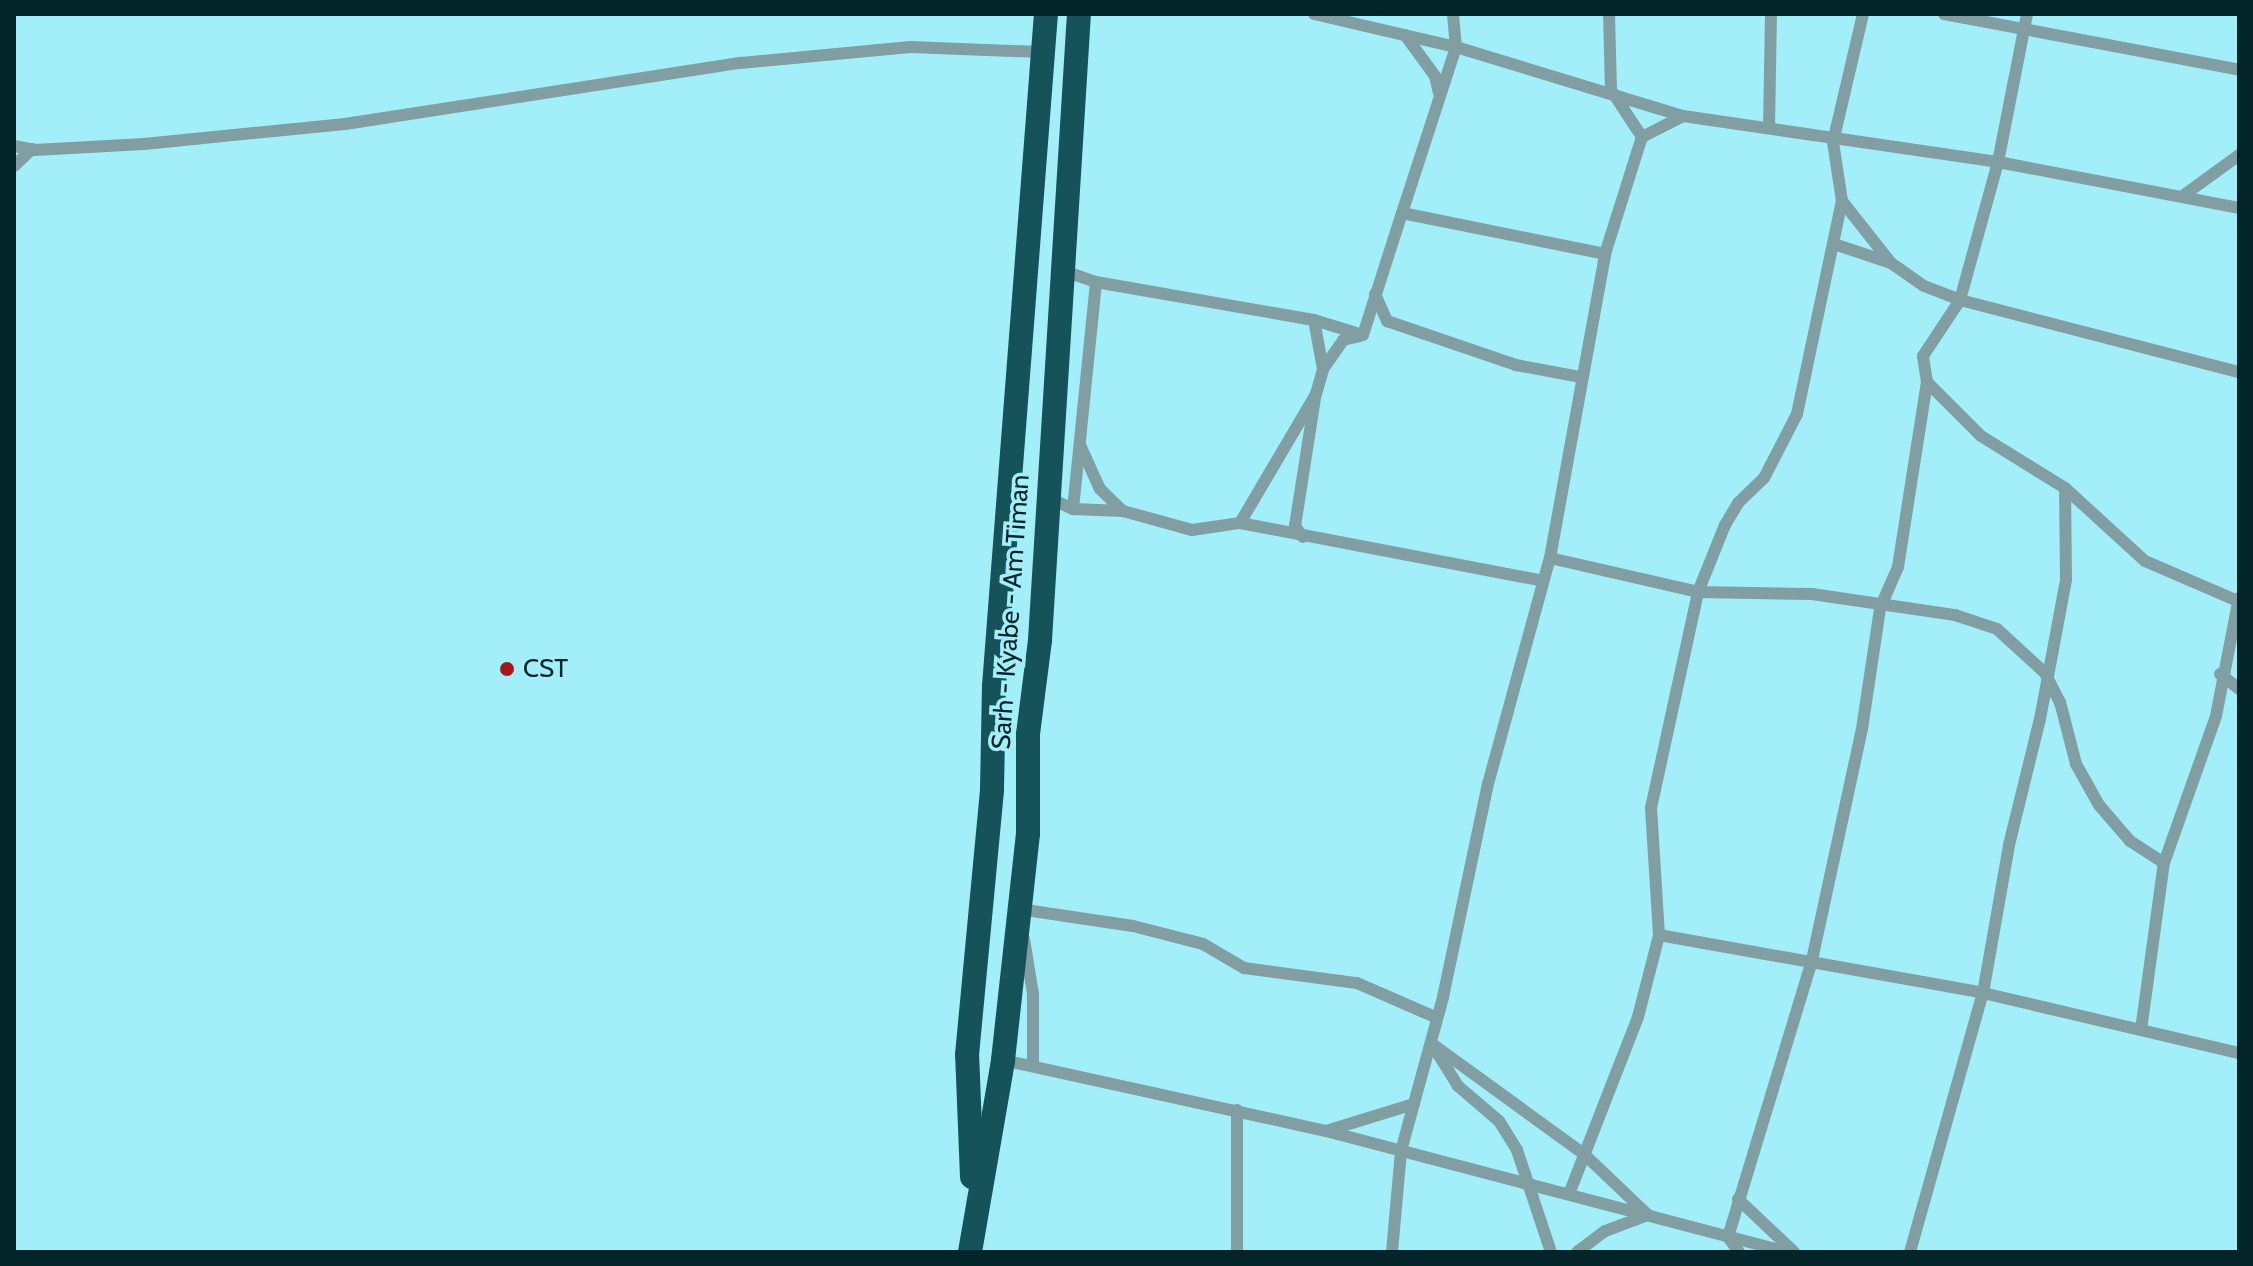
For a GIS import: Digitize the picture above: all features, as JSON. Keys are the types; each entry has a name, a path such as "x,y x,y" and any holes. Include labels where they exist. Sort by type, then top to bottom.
{"highway":[{"name":"Sarh - Kyabe - Am Timan","path":"974,1211 967,1055 992,789 994,686 1017,438 1046,14"},
{"name":"Sarh - Kyabe - Am Timan","path":"970,1252 974,1211 1003,1060 1028,834 1028,734 1040,640 1079,14"}],"street":[{"path":"1314,14 1456,47 1611,90 1683,116 1769,128 1833,142 1998,162 2184,195 2239,208"},
{"path":"1363,335 1456,47 1453,14"},
{"path":"1609,14 1611,90 1642,137"},
{"path":"1769,128 1771,14"},
{"path":"1569,1194 1638,1017 1659,935 1651,808 1698,592 1725,525 1738,503 1764,478 1797,414 1842,201 1833,142 1863,14"},
{"path":"1944,14 2239,70"},
{"path":"1728,1237 1812,960 1862,729 1880,608 1898,567 1927,382 1923,356 1960,300 1998,162 2027,14"},
{"path":"1405,35 1435,76 1440,96"},
{"path":"14,146 32,149 345,124 741,63 910,47 1042,52"},
{"path":"1392,1252 1401,1151 1437,1018 1488,784 1550,558 1580,377 1605,254 1642,137 1683,116"},
{"path":"14,166 32,149"},
{"path":"2184,195 2239,155"},
{"path":"1842,201 1859,229 1891,263 1924,286 1960,300 2239,372"},
{"path":"1402,213 1605,254"},
{"path":"1834,244 1891,263"},
{"path":"1064,271 1096,282 1314,320 1363,335"},
{"path":"1073,509 1096,282"},
{"path":"1375,294 1387,321 1516,365 1580,377"},
{"path":"1314,320 1323,369"},
{"path":"1303,537 1295,526 1316,394 1323,369 1343,340 1363,335"},
{"path":"1927,382 1981,436 2065,488 2145,561 2238,599 2220,674 2216,716 2164,863 2141,1030"},
{"path":"1240,523 1316,394"},
{"path":"1079,443 1100,489 1123,511"},
{"path":"1910,1252 1983,993 2066,580 2065,488"},
{"path":"1047,496 1073,509 1123,511 1192,530 1240,523 1544,581"},
{"path":"1550,558 1698,592 1812,594 1880,608 1955,615 1997,629 2045,673 2060,702 2076,764 2099,805 2130,841 2164,863"},
{"path":"2220,674 2239,679"},
{"path":"2220,674 2239,689"},
{"path":"1033,1066 1033,994 1019,906 1203,944 1244,968 1357,983 1437,1018"},
{"path":"1659,935 1983,993 2239,1053"},
{"path":"1431,1043 1585,1155 1648,1215"},
{"path":"1431,1043 1458,1086 1499,1121 1529,1184 1551,1252"},
{"path":"1003,1060 1326,1131 1787,1252"},
{"path":"1326,1131 1414,1104"},
{"path":"1237,1110 1237,1252"},
{"path":"1738,1199 1794,1252"},
{"path":"1577,1252 1605,1231 1648,1215"},
{"path":"1728,1237 1739,1252"}],"place":[{"name":"CST","path":"507,669"}]}
